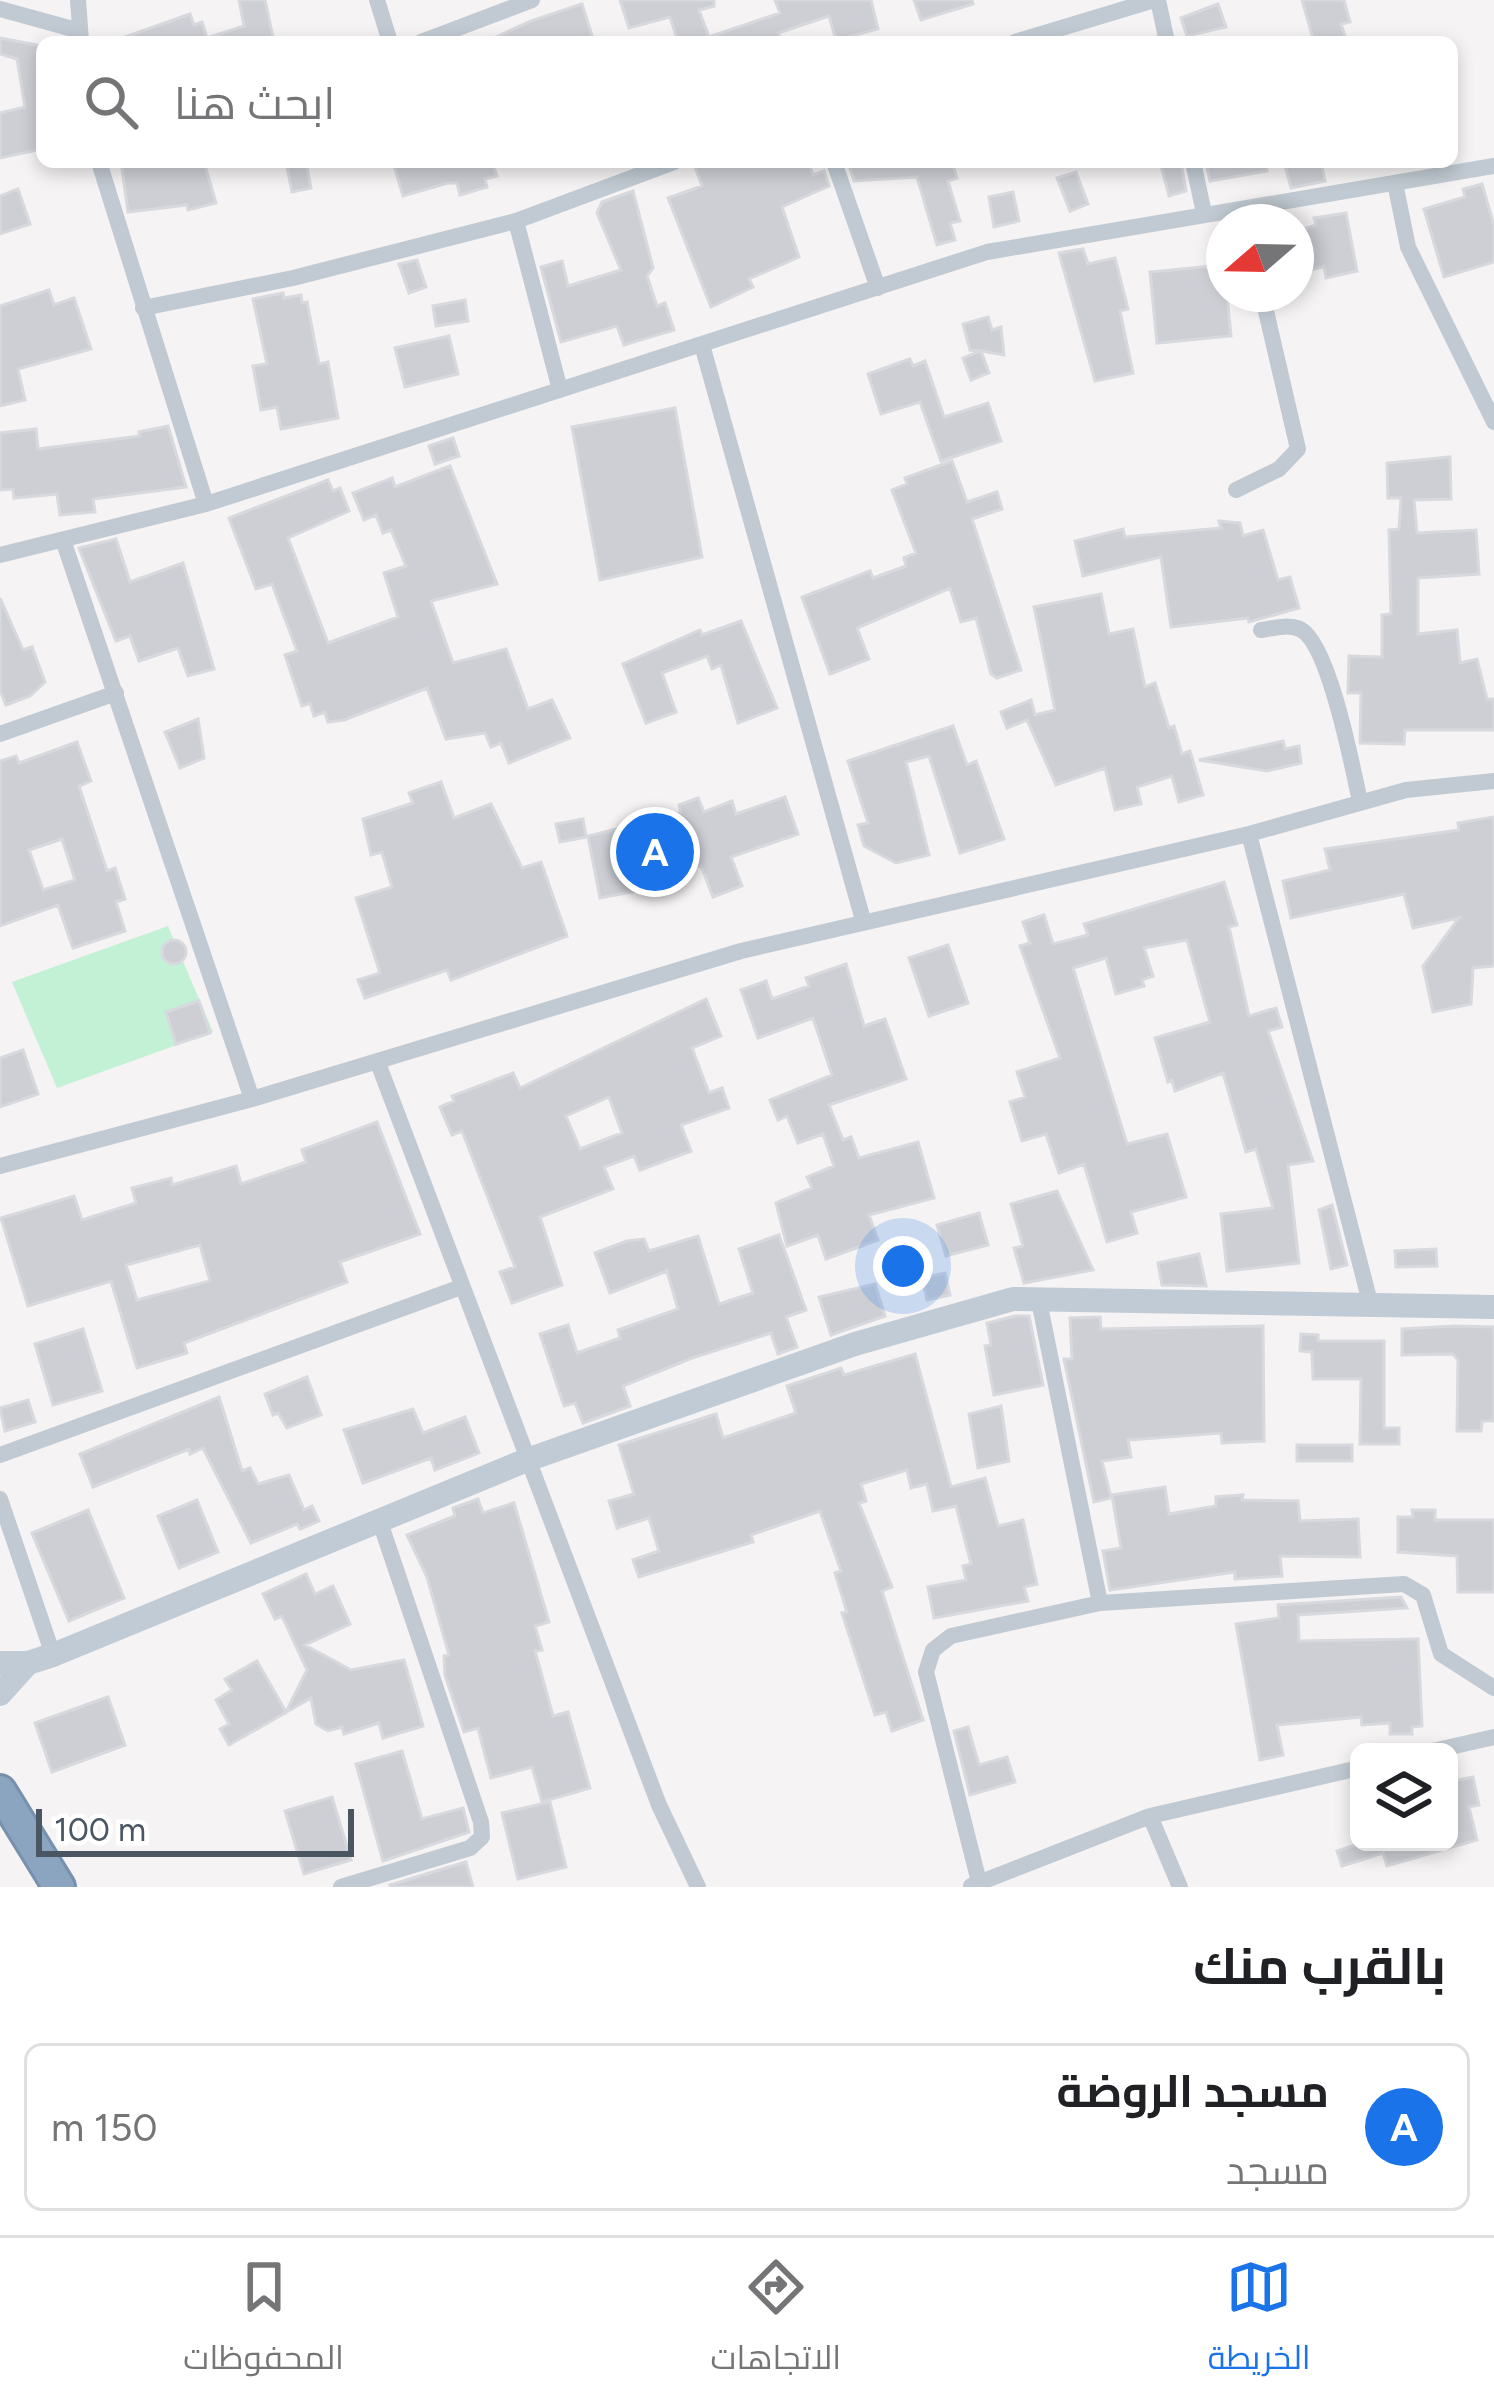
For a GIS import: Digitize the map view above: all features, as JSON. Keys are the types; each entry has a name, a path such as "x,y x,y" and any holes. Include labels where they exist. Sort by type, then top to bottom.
{"highway":[{"path":"0,1791 59,1887"}],"street":[{"path":"78,0 80,36"},
{"path":"377,0 387,36"},
{"path":"437,36 532,0"},
{"path":"1035,36 1156,0 1165,36"},
{"path":"0,9 77,36"},
{"path":"1296,204 1494,166"},
{"path":"102,168 206,504"},
{"path":"142,308 293,278 516,221 658,168"},
{"path":"835,168 878,288"},
{"path":"0,555 206,504 987,252 1204,213 1193,168"},
{"path":"1395,183 1408,247 1494,422"},
{"path":"516,221 560,390"},
{"path":"1236,490 1279,469 1298,449 1266,312"},
{"path":"702,345 862,920"},
{"path":"63,540 252,1100"},
{"path":"1262,630 1293,627 1310,637 1335,700 1360,802"},
{"path":"0,734 116,692"},
{"path":"0,1166 252,1100 634,981 862,920 1249,835 1406,790 1494,781"},
{"path":"1249,835 1370,1306"},
{"path":"378,1063 659,1805 698,1887"},
{"path":"0,1454 461,1288"},
{"path":"1038,1296 1100,1603"},
{"path":"0,1663 28,1663 53,1655 527,1460 855,1344 1038,1296 1494,1307"},
{"path":"0,1499 53,1655"},
{"path":"341,1887 470,1848 482,1837 481,1822 380,1522"},
{"path":"1350,1770 1150,1816 974,1884 928,1686 928,1660 951,1636 1100,1603 1405,1584 1423,1594 1442,1654 1494,1688"},
{"path":"0,1694 28,1663"},
{"path":"1458,1745 1494,1737"},
{"path":"1150,1816 1180,1887"}],"green space":[{"path":"168,926 213,1032 57,1088 12,982"}],"building":[{"path":"239,0 265,0 273,36 213,36 244,26"},
{"path":"620,0 714,0 714,6 699,10 709,36 676,36 670,17 629,28"},
{"path":"775,0 871,0 878,29 835,36 829,16 778,33 712,36 780,13"},
{"path":"914,0 972,0 973,4 921,20"},
{"path":"1302,0 1344,0 1350,22 1341,24 1345,36 1312,36"},
{"path":"582,4 592,36 498,36"},
{"path":"1218,4 1226,27 1187,36 1181,18"},
{"path":"190,14 194,25 202,22 206,36 128,36"},
{"path":"0,38 36,45 36,150 0,158 0,113 25,107 17,59 0,54"},
{"path":"122,168 206,168 216,203 188,210 187,205 128,212"},
{"path":"287,168 307,168 311,188 292,192"},
{"path":"395,168 494,168 497,176 485,179 487,187 460,195 457,183 448,183 403,196"},
{"path":"695,168 810,168 813,175 824,171 829,186 782,207 799,257 749,279 753,287 711,307 668,198 702,186"},
{"path":"850,168 954,168 957,178 948,181 960,221 950,223 955,240 937,245 917,177 854,181"},
{"path":"1162,168 1182,168 1186,191 1169,196"},
{"path":"1207,168 1267,168 1267,171 1210,181"},
{"path":"1286,168 1322,168 1325,181 1291,188"},
{"path":"1076,172 1088,204 1070,211 1057,178"},
{"path":"1482,184 1494,226 1494,262 1444,277 1424,209 1465,197 1463,189"},
{"path":"18,189 30,224 0,234 0,196"},
{"path":"633,191 653,268 647,276 657,306 665,303 674,330 624,345 617,326 561,342 541,267 562,261 568,286 621,270 597,213 602,202"},
{"path":"1013,192 1019,221 994,227 989,197"},
{"path":"1346,213 1357,271 1326,278 1324,266 1314,269 1314,218"},
{"path":"1083,249 1088,264 1115,258 1128,309 1120,311 1133,373 1095,381 1059,253"},
{"path":"417,260 426,287 409,293 399,264"},
{"path":"1206,267 1206,312 1229,312 1231,336 1157,343 1150,272"},
{"path":"49,290 54,305 74,298 91,349 18,369 25,400 0,406 0,306"},
{"path":"283,293 284,298 301,295 302,303 307,302 319,364 328,362 338,418 281,429 277,407 261,410 253,366 267,364 253,299"},
{"path":"465,300 468,321 436,326 433,306"},
{"path":"988,317 992,330 1001,327 1004,355 970,350 963,324"},
{"path":"449,336 458,374 405,387 395,348"},
{"path":"981,351 989,373 971,380 963,358"},
{"path":"910,359 913,366 925,361 944,417 988,403 1001,441 941,461 920,402 881,414 868,374"},
{"path":"675,408 702,557 600,580 572,427"},
{"path":"168,426 186,487 93,499 95,512 60,515 57,494 14,498 13,489 0,490 0,433 36,429 38,449 140,436 139,432"},
{"path":"453,438 459,456 435,464 429,446"},
{"path":"1450,457 1451,499 1414,500 1417,533 1476,530 1479,574 1418,578 1418,634 1457,630 1460,663 1477,659 1487,699 1494,699 1494,730 1405,730 1404,744 1360,743 1361,693 1348,693 1349,656 1382,657 1382,615 1391,614 1389,530 1399,529 1401,498 1388,498 1387,463"},
{"path":"952,461 967,502 997,492 1002,509 972,519 1021,670 997,678 991,674 976,618 961,622 950,588 857,628 869,659 830,674 802,597 870,571 873,578 906,566 904,558 916,553 892,490 907,484 905,478"},
{"path":"450,466 497,584 431,601 453,663 506,649 528,709 552,700 570,738 509,763 501,743 491,747 485,733 446,739 427,688 344,720 328,722 325,712 314,716 310,703 302,706 285,655 297,651 272,584 256,589 229,518 328,480 333,491 340,488 349,511 288,538 328,643 398,617 384,573 406,566 391,530 383,533 376,515 364,520 353,493 392,478 395,487"},
{"path":"1219,521 1240,523 1243,536 1263,530 1278,580 1290,577 1299,608 1249,622 1248,618 1171,627 1161,557 1083,576 1075,541 1123,529 1125,537 1221,528"},
{"path":"116,539 130,582 183,563 214,669 188,676 178,648 139,661 130,636 116,641 79,548"},
{"path":"1101,594 1109,634 1133,629 1145,687 1155,683 1182,754 1190,751 1203,795 1179,802 1172,776 1137,787 1141,804 1115,810 1105,768 1056,785 1027,720 1007,728 1001,712 1031,700 1035,715 1055,710 1034,607"},
{"path":"0,598 23,650 32,647 45,682 30,696 6,705 0,690"},
{"path":"741,621 777,708 738,723 721,665 712,669 707,656 662,673 676,712 646,723 623,664 700,630 702,635"},
{"path":"198,719 204,758 180,768 165,732"},
{"path":"953,726 967,765 976,761 1004,839 960,853 929,756 906,762 929,855 896,863 864,846 858,825 868,823 848,761"},
{"path":"1283,741 1285,749 1299,746 1301,763 1267,771 1199,760"},
{"path":"77,742 91,781 79,786 107,871 115,868 125,899 116,902 125,931 73,948 58,905 0,926 0,761 16,756 19,763","holes":["62,839 75,880 43,890 29,850"]},
{"path":"441,782 454,818 491,804 522,868 541,862 567,936 451,980 447,970 365,998 358,980 380,973 356,898 392,887 382,852 371,855 363,819 413,803 409,793"},
{"path":"785,797 798,834 731,857 742,886 713,897 701,866 665,873 667,885 600,898 588,836 681,813 679,805 698,798 704,812 732,801 736,814"},
{"path":"1494,817 1494,966 1473,968 1471,1004 1433,1012 1423,966 1459,918 1413,928 1404,894 1291,918 1283,881 1330,870 1325,849 1459,830 1458,823"},
{"path":"583,819 586,837 560,842 556,824"},
{"path":"1224,882 1237,925 1229,927 1249,1016 1276,1008 1282,1027 1268,1031 1313,1161 1288,1165 1299,1263 1227,1271 1221,1214 1273,1208 1256,1149 1246,1152 1223,1073 1175,1091 1172,1080 1168,1082 1155,1038 1210,1022 1187,940 1144,948 1153,976 1142,980 1144,986 1116,994 1106,958 1073,968 1127,1144 1167,1134 1186,1197 1131,1212 1137,1233 1107,1242 1084,1164 1059,1173 1046,1134 1022,1141 1010,1102 1025,1097 1017,1072 1060,1058 1020,946 1030,943 1023,922 1044,915 1053,944 1088,935 1084,924"},
{"path":"174,940 183,943 183,961 174,964 165,961 162,952 165,943"},
{"path":"948,945 968,1003 929,1016 909,958"},
{"path":"846,964 864,1026 885,1019 906,1079 829,1105 843,1140 851,1137 859,1158 918,1142 934,1198 869,1215 878,1240 826,1259 818,1235 787,1246 776,1203 812,1188 807,1177 834,1166 823,1134 798,1143 787,1116 778,1120 770,1100 832,1075 813,1018 758,1038 741,990 766,981 772,999 809,986 806,978"},
{"path":"706,999 721,1036 692,1048 709,1093 722,1088 729,1108 681,1125 691,1151 640,1170 634,1156 604,1167 613,1189 540,1217 562,1285 512,1303 500,1272 515,1267 462,1131 452,1135 440,1107 454,1101 452,1096 513,1073 520,1088","holes":["609,1097 622,1133 580,1149 566,1116"]},
{"path":"199,1001 210,1033 176,1044 166,1012"},
{"path":"23,1050 38,1094 0,1107 0,1058"},
{"path":"377,1122 420,1234 340,1262 347,1282 184,1343 187,1353 137,1368 111,1281 28,1306 1,1218 74,1196 82,1220 136,1203 132,1188 171,1178 172,1185 236,1166 241,1184 306,1162 302,1150","holes":["200,1245 210,1281 137,1300 126,1265"]},
{"path":"1057,1191 1093,1270 1024,1283 1014,1248 1023,1246 1011,1204"},
{"path":"1332,1205 1347,1265 1331,1269 1319,1210"},
{"path":"979,1213 988,1245 946,1256 937,1225"},
{"path":"779,1235 806,1310 786,1317 797,1347 778,1354 771,1333 692,1358 623,1386 630,1406 583,1423 575,1403 564,1406 540,1334 568,1325 577,1353 620,1338 618,1330 678,1309 667,1271 610,1293 595,1253 644,1239 649,1251 698,1236 719,1304 753,1293 739,1249"},
{"path":"1436,1249 1437,1266 1396,1267 1395,1251"},
{"path":"1199,1254 1206,1286 1162,1285 1158,1263"},
{"path":"945,1273 950,1295 927,1300 922,1278"},
{"path":"875,1284 885,1316 831,1335 819,1297"},
{"path":"1029,1316 1043,1385 994,1395 985,1346 991,1345 987,1323"},
{"path":"1100,1317 1101,1329 1263,1326 1264,1441 1222,1443 1221,1433 1128,1440 1131,1457 1102,1461 1111,1498 1094,1502 1064,1359 1072,1359 1070,1318"},
{"path":"1494,1327 1494,1421 1482,1421 1481,1431 1457,1431 1458,1360 1453,1354 1402,1355 1402,1329"},
{"path":"83,1329 102,1391 53,1405 35,1344"},
{"path":"1301,1334 1318,1335 1318,1341 1384,1341 1384,1428 1399,1428 1399,1444 1360,1444 1361,1379 1313,1379 1312,1352 1300,1351"},
{"path":"915,1354 951,1487 985,1478 998,1526 1023,1520 1037,1584 1024,1587 1028,1601 934,1618 928,1587 966,1580 963,1566 971,1564 956,1506 933,1511 927,1484 911,1488 907,1470 861,1484 866,1501 859,1503 892,1587 882,1591 923,1720 892,1731 886,1712 875,1715 842,1613 847,1612 835,1573 841,1571 820,1511 751,1535 753,1542 639,1577 633,1560 659,1551 649,1518 617,1528 609,1501 634,1494 619,1445 716,1414 723,1438 796,1413 787,1386 841,1368 844,1375"},
{"path":"307,1377 321,1415 287,1428 278,1413 273,1415 265,1394"},
{"path":"219,1397 242,1471 250,1468 258,1484 289,1475 304,1510 312,1506 319,1521 300,1529 297,1524 251,1543 203,1448 190,1454 189,1449 93,1487 80,1454"},
{"path":"28,1400 35,1422 5,1431 0,1408"},
{"path":"1001,1406 1009,1461 978,1468 969,1414"},
{"path":"413,1409 423,1433 465,1417 479,1453 435,1470 431,1458 363,1483 344,1430"},
{"path":"1297,1445 1352,1445 1352,1461 1297,1461"},
{"path":"1165,1487 1169,1514 1216,1506 1216,1497 1243,1495 1242,1500 1298,1501 1300,1521 1358,1519 1360,1557 1280,1556 1282,1576 1235,1579 1235,1572 1110,1590 1103,1551 1121,1548 1112,1495"},
{"path":"478,1499 483,1513 514,1503 549,1622 535,1626 542,1650 535,1651 553,1716 568,1712 590,1788 542,1802 532,1767 491,1778 478,1728 464,1732 445,1675 444,1656 449,1655 427,1577 407,1535 455,1516 453,1508"},
{"path":"197,1500 218,1552 179,1568 158,1516"},
{"path":"88,1510 124,1598 69,1621 32,1533"},
{"path":"1412,1510 1435,1510 1435,1520 1494,1520 1494,1592 1458,1592 1457,1556 1398,1552 1398,1517 1413,1517"},
{"path":"306,1574 315,1594 333,1586 350,1624 305,1645 351,1670 404,1660 423,1726 383,1738 379,1723 344,1734 342,1727 328,1731 316,1724 311,1698 229,1745 220,1729 229,1724 216,1700 232,1690 225,1679 257,1661 286,1712 307,1670 282,1616 275,1619 263,1594"},
{"path":"1401,1597 1407,1608 1298,1615 1299,1641 1418,1639 1422,1726 1412,1727 1412,1734 1390,1734 1390,1723 1362,1725 1361,1717 1277,1725 1283,1755 1260,1760 1236,1624 1279,1618 1278,1605"},
{"path":"108,1697 125,1745 52,1772 35,1723"},
{"path":"968,1727 979,1765 1007,1757 1015,1782 970,1795 954,1731"},
{"path":"402,1751 422,1819 463,1808 469,1832 383,1861 356,1764"},
{"path":"1473,1777 1479,1805 1469,1807 1477,1840 1458,1845 1458,1780"},
{"path":"332,1797 351,1860 304,1874 285,1811"},
{"path":"550,1802 566,1867 518,1879 502,1813"},
{"path":"1350,1847 1350,1851 1439,1851 1387,1866 1383,1853 1342,1866 1337,1851"},
{"path":"466,1862 473,1887 390,1885"}],"place":[{"name":"مسجد الروضة","path":"655,852"}]}
